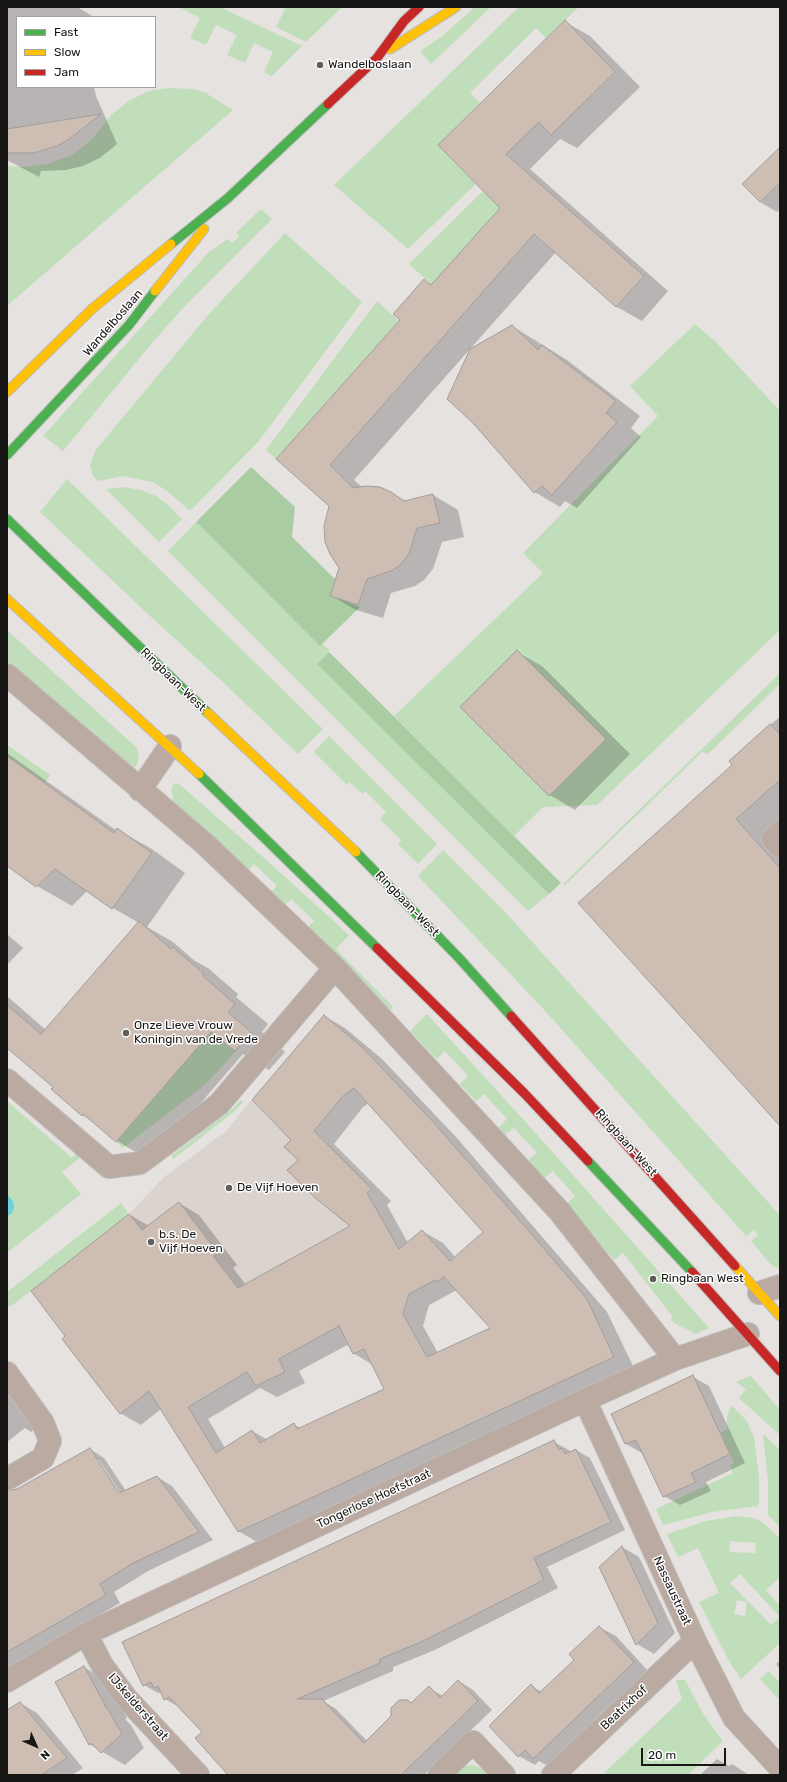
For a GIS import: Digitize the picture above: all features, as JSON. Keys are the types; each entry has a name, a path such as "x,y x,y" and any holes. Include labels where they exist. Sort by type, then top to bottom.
{"main road":[{"name":"Wandelboslaan","path":"377,58 404,21 418,7"},
{"name":"Wandelboslaan","path":"7,392 92,309 228,198 377,58 456,7"},
{"name":"Wandelboslaan","path":"7,455 130,325 228,198"},
{"name":"Ringbaan-West","path":"7,519 220,725 364,860 459,958 780,1316"},
{"path":"7,599 170,746 296,866 525,1094 748,1334 780,1371"}],"street":[{"path":"7,674 204,844 336,968 560,1212 675,1359"},
{"path":"140,790 170,746"},
{"path":"780,832 773,839 780,846"},
{"path":"7,1080 109,1167 140,1163 219,1104 336,968"},
{"path":"759,1293 780,1286"},
{"name":"Tongerlose Hoefstraat","path":"7,1681 86,1634 585,1400 675,1359 748,1334"},
{"path":"7,1373 43,1422 50,1441 43,1458 7,1479"},
{"name":"Nassaustraat","path":"585,1400 695,1641 734,1718 780,1768"},
{"name":"IJskelderstraat","path":"86,1634 102,1665 127,1698 198,1775"},
{"name":"Beatrixhof","path":"553,1775 695,1641"},
{"path":"439,1775 473,1742 504,1775"}],"shaded area":[{"name":"De Vijf Hoeven","path":"251,1100 291,1140 285,1147 298,1160 288,1171 314,1197 350,1226 238,1288 213,1256 217,1253 179,1202 150,1225 145,1234 129,1214 163,1178 226,1131"}],"green space":[{"path":"179,7 220,7 302,46 272,76 264,72 273,52 254,43 245,63 227,55 237,35 216,25 206,45 190,38 200,18"},
{"path":"286,7 342,7 306,42 276,27"},
{"path":"475,7 491,7 431,64 420,51 441,37"},
{"path":"519,7 579,7 546,38 536,28 470,93 480,103 438,145 475,183 478,182 408,249 334,185"},
{"path":"169,88 192,89 204,92 233,110 7,306 7,166 23,167 48,164 72,155 92,139 112,114 129,101 148,91"},
{"path":"485,189 501,206 432,285 409,264"},
{"path":"261,209 272,219 185,306 152,343 63,451 43,436 209,252 228,239 232,243 239,237 236,233"},
{"path":"285,233 362,302 259,441 190,511 166,490 152,482 123,476 98,481 93,476 90,465 95,451 209,314"},
{"path":"377,301 399,321 276,459 266,450"},
{"path":"695,324 716,342 780,411 780,630 597,805 543,807 514,836 394,716 543,573 523,553 658,416 630,386"},
{"path":"251,467 295,507 292,537 336,580 331,596 360,607 320,646 196,522"},
{"path":"67,479 323,729 298,754 40,512"},
{"path":"124,487 141,490 156,496 167,504 182,519 159,542 106,489"},
{"path":"196,522 320,645 322,644 330,650 318,664 549,894 528,911 168,551"},
{"path":"7,630 137,748 139,757 136,767 133,767 62,712 7,662"},
{"path":"329,652 561,883 549,894 317,664"},
{"path":"780,673 780,684 708,754 702,752 564,886 563,884"},
{"path":"329,736 437,844 418,864 398,844 401,840 380,819 386,812 365,791 362,794 350,782 347,785 314,752"},
{"path":"7,745 50,775 45,783 7,756"},
{"path":"175,783 179,784 263,857 349,935 336,949 393,1007 390,1011 306,929 314,921 291,899 283,907 269,894 277,886 254,864 246,873 174,804 171,789"},
{"path":"443,850 505,912 777,1212 780,1216 780,1269 771,1265 751,1241 758,1235 754,1230 746,1236 547,1013 418,876"},
{"path":"427,1014 532,1129 709,1328 696,1334 674,1323 671,1319 673,1317 623,1253 614,1260 566,1204 575,1196 553,1171 544,1178 528,1160 537,1153 514,1128 505,1135 499,1127 507,1119 484,1094 476,1101 460,1084 468,1076 445,1051 437,1059 410,1031"},
{"path":"216,1026 220,1039 230,1047 239,1048 206,1084 123,1148 116,1142"},
{"path":"241,1100 243,1102 234,1112 173,1159 171,1156 232,1109"},
{"path":"7,1101 72,1158 76,1153 81,1157 62,1172 81,1194 7,1253"},
{"path":"121,1203 129,1214 10,1307 7,1304 7,1292"},
{"path":"751,1376 780,1410 780,1435 739,1398 746,1389 736,1382"},
{"path":"731,1405 746,1420 754,1437 759,1478 759,1503 757,1506 712,1512 663,1525 656,1509 733,1473 730,1465 734,1463 720,1433 727,1429 727,1417"},
{"path":"764,1435 780,1450 780,1527 768,1515 768,1480"},
{"path":"738,1516 753,1518 762,1522 780,1538 780,1577 766,1590 780,1606 780,1617 780,1643 741,1679 729,1661 699,1602 719,1593 698,1548 678,1557 667,1534 706,1521","holes":["730,1541 756,1543 755,1553 729,1552","740,1574 780,1617 771,1625 730,1583","737,1600 747,1602 745,1616 734,1614"]},
{"path":"769,1671 780,1683 780,1701 760,1679"},
{"path":"676,1680 685,1680 704,1715 723,1741 688,1775 602,1775 682,1699"},
{"path":"471,1765 481,1768 487,1772 484,1775 450,1775 460,1767"}],"water":[{"path":"7,1194 13,1201 14,1207 12,1213 7,1216"}],"building":[{"path":"565,20 615,72 551,135 539,122 506,154 644,276 616,307 534,234 330,465 353,488 365,486 380,487 391,492 404,501 433,494 440,523 417,528 409,554 399,566 393,570 367,579 358,605 330,596 339,568 330,554 325,542 324,526 329,506 276,459 400,320 393,314 424,279 431,285 500,208 438,145"},
{"path":"101,114 68,140 57,146 34,153 7,153 7,129"},
{"path":"780,147 780,183 760,202 742,184"},
{"path":"512,325 538,350 542,345 616,401 606,413 617,422 552,495 542,486 534,493 473,423 447,399 470,349"},
{"path":"517,650 606,739 549,796 460,707"},
{"path":"770,724 780,734 780,780 736,819 780,868 780,1126 578,903 732,765 729,761"},
{"path":"7,756 114,833 117,828 152,853 112,909 55,869 36,887 7,866"},
{"name":"Onze Lieve Vrouw Koningin van de Vrede","path":"139,921 171,949 173,947 235,1004 228,1012 251,1032 235,1051 211,1032 116,1142 83,1114 82,1116 51,1089 53,1087 7,1048 7,1005 41,1034"},
{"path":"324,1015 362,1047 435,1124 587,1299 614,1357 238,1532 149,1391 120,1414 62,1339 65,1336 31,1291 129,1214 142,1230 179,1202 218,1253 213,1256 238,1288 350,1226 314,1197 287,1170 298,1160 284,1147 291,1140 252,1100","holes":["354,1088 483,1232 450,1261 422,1230 399,1249 367,1193 372,1189 314,1131 343,1096","444,1277 490,1328 427,1357 403,1314 409,1294 435,1280 436,1282","339,1326 353,1354 364,1349 384,1389 297,1429 294,1423 260,1443 252,1430 216,1453 188,1407 247,1372 256,1386 285,1372 279,1359"]},
{"path":"693,1375 730,1454 691,1473 696,1482 663,1497 636,1440 625,1444 611,1414"},
{"path":"554,1440 559,1450 562,1448 565,1454 576,1449 611,1522 534,1558 544,1580 421,1642 380,1659 380,1663 297,1699 322,1699 364,1743 391,1716 391,1708 399,1700 408,1700 411,1703 429,1686 440,1698 458,1680 478,1701 401,1775 228,1775 195,1738 202,1732 169,1697 164,1700 158,1686 154,1688 151,1682 143,1686 122,1642"},
{"path":"90,1448 119,1493 157,1476 199,1532 133,1563 100,1584 106,1595 7,1652 7,1491 17,1489"},
{"path":"622,1546 658,1623 636,1645 599,1567"},
{"path":"599,1626 634,1662 533,1759 525,1750 518,1757 489,1726 531,1684 539,1693 574,1660 569,1654"},
{"path":"84,1666 104,1705 122,1734 101,1753 91,1743 89,1745 55,1682"},
{"path":"20,1702 67,1758 41,1775 7,1775 7,1710"}],"traffic: fast":[{"path":"171,244 228,198 328,104"},
{"path":"7,455 129,325 155,291"},
{"path":"7,519 208,713"},
{"path":"199,774 377,948"},
{"path":"356,852 459,958 511,1016"},
{"path":"588,1161 692,1272"}],"traffic: slow":[{"path":"390,49 456,7"},
{"path":"155,291 204,229"},
{"path":"7,392 92,309 171,244"},
{"path":"7,599 199,774"},
{"path":"208,713 356,852"},
{"path":"735,1266 780,1316"}],"traffic: jam":[{"path":"328,104 377,58 404,21 419,7"},
{"path":"377,948 525,1094 588,1161"},
{"path":"511,1016 735,1266"},
{"path":"692,1272 780,1371"}],"place":[{"name":"Wandelboslaan","path":"320,65"},
{"name":"Onze Lieve Vrouw Koningin van de Vrede","path":"126,1033"},
{"name":"De Vijf Hoeven","path":"229,1188"},
{"name":"b.s. De Vijf Hoeven","path":"151,1242"},
{"name":"Ringbaan West","path":"653,1279"}]}
